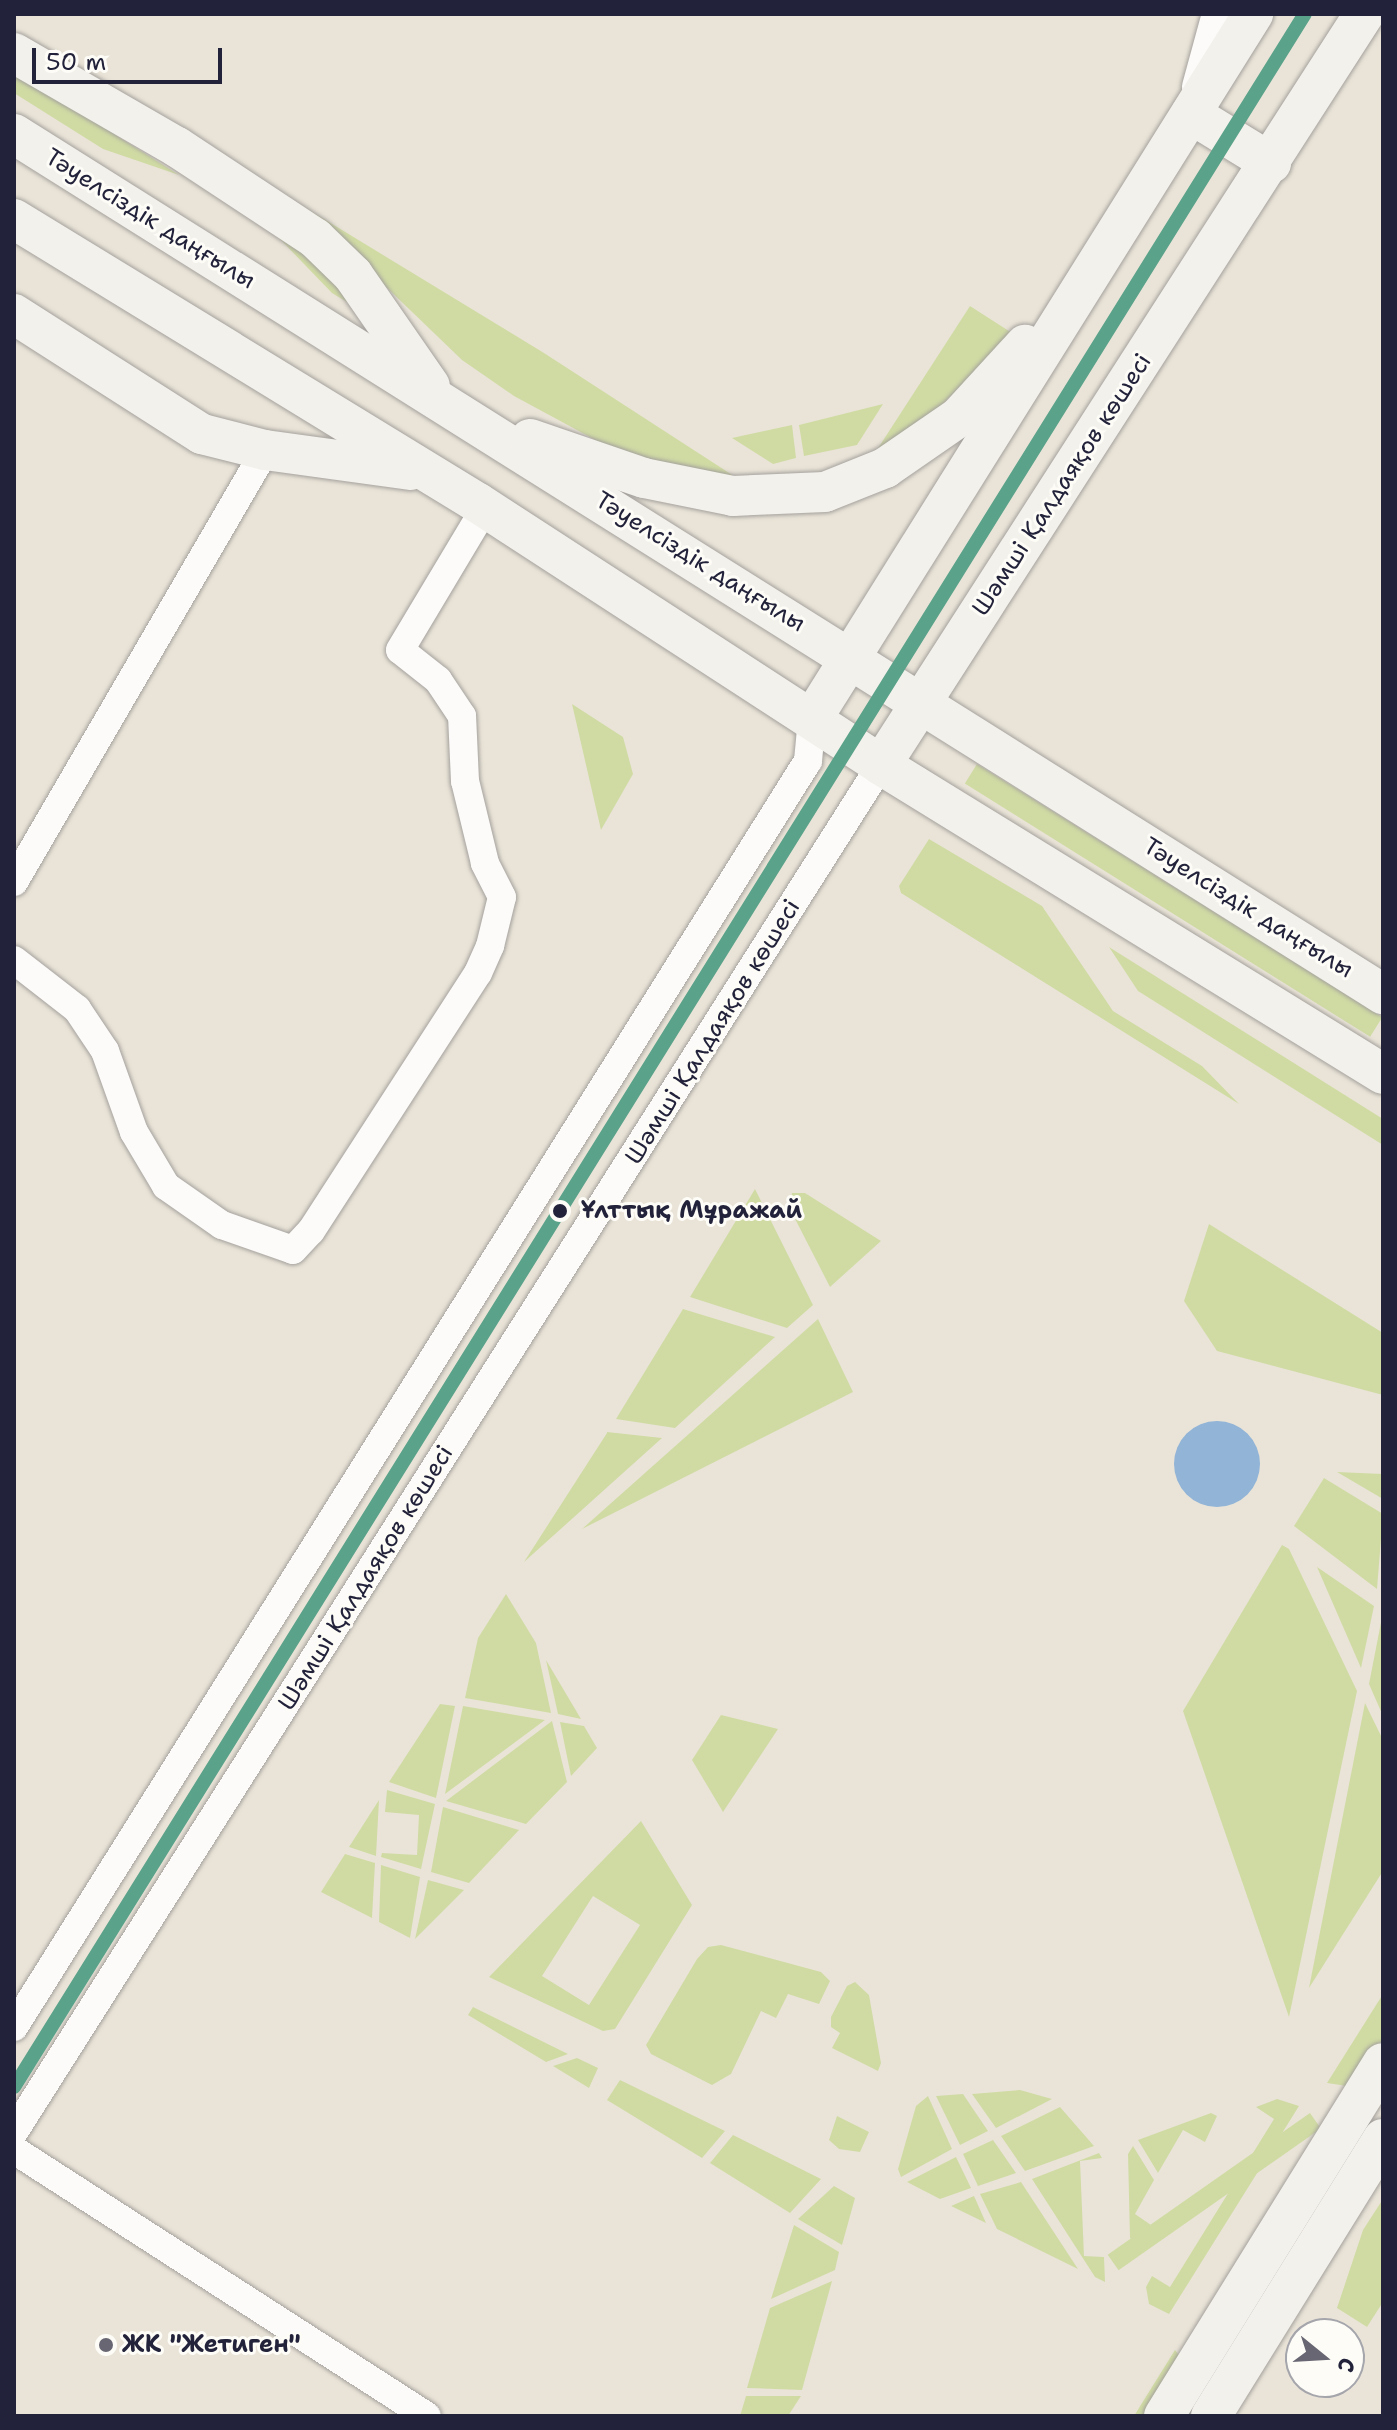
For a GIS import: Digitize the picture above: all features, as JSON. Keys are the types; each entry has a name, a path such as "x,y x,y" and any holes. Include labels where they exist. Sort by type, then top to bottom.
{"main road":[{"path":"812,719 849,655 1100,262 1253,14"},
{"name":"Шәмші Қалдаяқов көшесі","path":"881,765 1364,14"},
{"path":"14,53 177,147 315,238 353,275 440,399"},
{"path":"1191,114 1271,163"},
{"name":"Тәуелсіздік даңғылы","path":"14,134 849,655 1383,994"},
{"path":"14,219 429,473 881,765 1383,1074"},
{"path":"480,425 644,478 733,496 825,492 885,468 959,417 1100,262"},
{"path":"14,314 202,434 265,450 429,473"},
{"path":"1164,2416 1383,2063"},
{"path":"1211,2416 1383,2139"}],"street":[{"path":"1191,114 1219,14"},
{"path":"14,882 265,450"},
{"path":"14,960 77,1009 105,1051 134,1132 166,1186 222,1225 293,1250 311,1231 470,986 490,946 502,897 485,863 465,781 462,716 438,680 400,650 485,508"},
{"path":"14,2027 808,761 812,719"},
{"name":"Шәмші Қалдаяқов көшесі","path":"14,2132 881,765"},
{"path":"14,2150 427,2416"}],"green space":[{"path":"14,71 179,175 103,149 14,93"},
{"path":"301,205 544,353 757,491 716,485 601,443 514,396 462,360"},
{"path":"278,237 317,263 365,313 332,293"},
{"path":"970,306 1012,333 934,413 873,456"},
{"path":"883,404 857,445 804,456 799,425"},
{"path":"792,425 796,458 773,464 732,438"},
{"path":"572,704 623,737 633,774 601,830"},
{"path":"977,764 1382,1017 1370,1037 965,784"},
{"path":"929,839 1042,906 1113,1011 1202,1066 1239,1104 901,893 899,886"},
{"path":"1109,947 1383,1119 1383,1145 1138,991"},
{"path":"755,1189 813,1305 787,1328 690,1297"},
{"path":"792,1193 805,1193 881,1241 830,1287 790,1209"},
{"path":"1209,1224 1383,1333 1383,1395 1217,1351 1184,1301"},
{"path":"683,1309 775,1337 675,1428 616,1419"},
{"path":"818,1319 853,1392 582,1529"},
{"path":"607,1433 662,1438 524,1562"},
{"path":"1337,1472 1383,1474 1383,1499"},
{"path":"1324,1478 1383,1514 1377,1589 1294,1526"},
{"path":"1282,1545 1289,1549 1357,1691 1289,2017 1183,1711"},
{"path":"1317,1567 1374,1606 1361,1668"},
{"path":"506,1594 536,1643 551,1713 465,1698 478,1638"},
{"path":"1383,1612 1383,1716 1369,1684"},
{"path":"546,1660 581,1719 558,1714"},
{"path":"1365,1703 1383,1740 1383,1871 1309,1988"},
{"path":"440,1704 455,1706 436,1798 389,1782"},
{"path":"463,1706 545,1720 445,1794"},
{"path":"721,1715 778,1729 723,1812 692,1760"},
{"path":"552,1721 567,1782 526,1824 446,1801"},
{"path":"560,1722 584,1726 597,1748 571,1776"},
{"path":"387,1790 435,1804 421,1869 381,1857 382,1853 417,1855 419,1815 385,1812"},
{"path":"379,1800 376,1856 349,1847"},
{"path":"443,1807 519,1830 469,1883 431,1872"},
{"path":"641,1821 692,1905 615,2029 603,2031 489,1977","holes":["593,1896 640,1925 589,2005 542,1976"]},
{"path":"345,1854 375,1863 372,1918 321,1892"},
{"path":"381,1865 420,1877 410,1938 379,1922"},
{"path":"428,1880 464,1890 415,1939"},
{"path":"721,1945 821,1972 830,1981 819,2004 788,1994 776,2018 761,2011 731,2074 712,2085 651,2054 646,2045 697,1959 708,1947"},
{"path":"855,1982 869,1995 881,2063 878,2071 832,2048 840,2033 831,2027 831,2017 847,1986"},
{"path":"1383,1994 1383,2039 1347,2086 1327,2083"},
{"path":"473,2007 568,2054 546,2062 468,2015"},
{"path":"577,2058 598,2068 589,2088 553,2066"},
{"path":"620,2080 725,2131 702,2158 607,2100"},
{"path":"1020,2090 1052,2099 996,2128 972,2094"},
{"path":"963,2094 988,2131 960,2145 936,2096"},
{"path":"928,2096 952,2149 901,2177 898,2169 916,2106"},
{"path":"1277,2099 1299,2106 1169,2314 1149,2304 1146,2287 1152,2276 1170,2287 1274,2119 1256,2107"},
{"path":"1060,2107 1094,2146 1025,2171 1001,2136"},
{"path":"1211,2113 1217,2116 1205,2142 1183,2130 1158,2173 1138,2140"},
{"path":"1310,2113 1321,2129 1119,2270 1108,2255"},
{"path":"837,2116 869,2132 860,2152 839,2149 829,2140"},
{"path":"733,2135 821,2179 790,2213 710,2163"},
{"path":"993,2140 1016,2173 978,2186 963,2154"},
{"path":"1133,2146 1154,2180 1135,2214 1151,2225 1137,2245 1130,2238 1128,2154"},
{"path":"1099,2153 1102,2158 1080,2161 1084,2256 1104,2257 1105,2282 1095,2277 1032,2179"},
{"path":"956,2157 971,2188 940,2199 907,2182"},
{"path":"1021,2182 1078,2269 997,2229 980,2194"},
{"path":"834,2186 855,2198 842,2245 798,2219"},
{"path":"974,2196 986,2223 951,2206"},
{"path":"1383,2199 1383,2302 1367,2327 1365,2318 1353,2318 1337,2308 1363,2230"},
{"path":"794,2225 839,2252 835,2270 771,2299"},
{"path":"832,2281 802,2390 747,2388 770,2308"},
{"path":"1175,2350 1179,2355 1153,2416 1134,2416"},
{"path":"746,2396 801,2396 788,2416 740,2416"}],"water":[{"path":"1217,1421 1241,1428 1253,1440 1260,1464 1253,1488 1241,1500 1217,1507 1193,1500 1181,1488 1174,1464 1181,1440 1193,1428"}],"transit line":[{"path":"14,2087 1305,14"}],"place":[{"name":"Ұлттық Мұражай","path":"560,1211"},
{"name":"ЖК \"Жетиген\"","path":"106,2345"}]}
